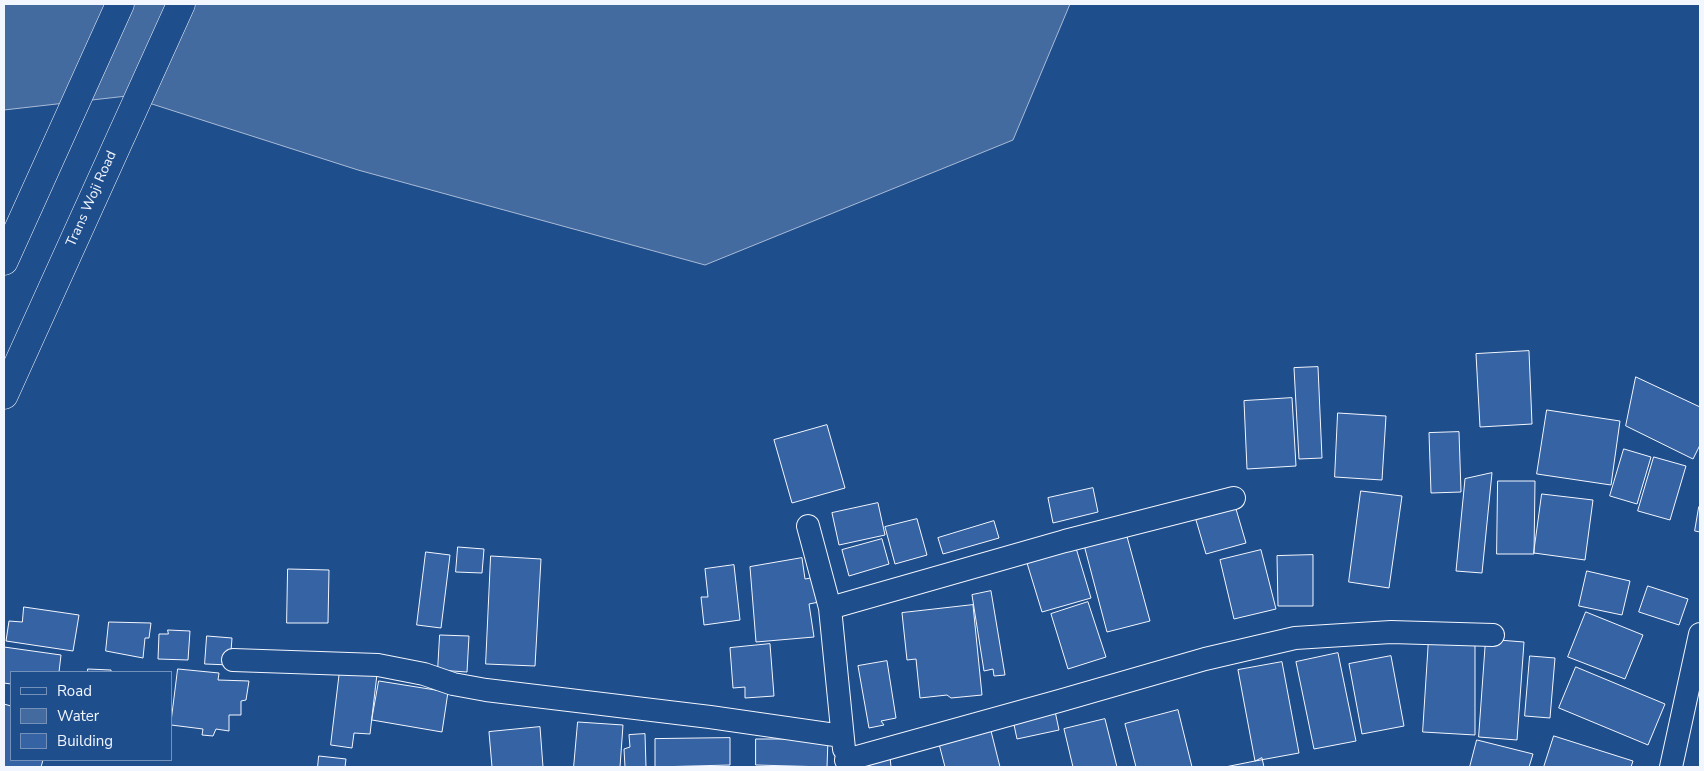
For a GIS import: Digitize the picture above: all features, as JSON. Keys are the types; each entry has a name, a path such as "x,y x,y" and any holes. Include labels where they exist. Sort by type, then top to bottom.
{"main road":[{"path":"4,261 120,4"},
{"name":"Trans Woji Road","path":"6,391 181,4"}],"street":[{"path":"830,608 1065,541 1234,498"},
{"path":"808,526 830,608 842,736 847,764 1204,659 1295,638 1390,632 1493,635"},
{"path":"1672,767 1700,634"},
{"path":"233,660 378,665 424,674 453,684 486,690 710,716 842,736"}],"water":[{"path":"4,4 1070,4 1013,140 705,265 358,170 127,96 4,110"}],"building":[{"path":"1529,351 1532,424 1480,427 1476,354"},
{"path":"1318,367 1322,458 1299,459 1294,368"},
{"path":"1636,377 1700,407 1700,445 1693,459 1626,426"},
{"path":"1292,398 1296,466 1247,469 1244,401"},
{"path":"1547,410 1620,421 1611,485 1537,474"},
{"path":"1338,413 1386,416 1382,480 1335,477"},
{"path":"827,425 845,488 792,503 774,440"},
{"path":"1459,432 1461,492 1431,493 1429,433"},
{"path":"1624,449 1651,457 1637,504 1610,496"},
{"path":"1654,457 1686,466 1670,520 1638,511"},
{"path":"1492,473 1482,573 1456,571 1465,479"},
{"path":"1498,481 1535,481 1534,554 1497,554"},
{"path":"1093,488 1098,512 1053,523 1048,498"},
{"path":"1361,491 1402,496 1389,588 1349,582"},
{"path":"1542,494 1593,500 1585,560 1534,553"},
{"path":"878,503 885,535 839,545 832,513"},
{"path":"1700,508 1700,532 1695,531"},
{"path":"1236,509 1246,543 1206,554 1196,520"},
{"path":"917,519 927,555 895,564 885,527"},
{"path":"994,521 999,538 943,554 938,538"},
{"path":"1126,533 1150,621 1107,632 1084,545"},
{"path":"882,539 889,564 849,576 842,550"},
{"path":"458,547 484,549 482,573 456,572"},
{"path":"1076,548 1091,598 1042,612 1027,563"},
{"path":"1261,550 1276,609 1234,619 1220,560"},
{"path":"426,552 450,555 441,628 417,625"},
{"path":"1313,555 1313,606 1278,606 1277,556"},
{"path":"491,556 541,559 535,666 486,664"},
{"path":"802,558 805,579 811,578 819,602 809,604 814,637 756,642 750,567"},
{"path":"734,565 740,620 704,625 701,597 708,597 705,569"},
{"path":"288,569 329,570 328,623 287,623"},
{"path":"1587,571 1630,581 1622,615 1579,606"},
{"path":"1648,586 1688,599 1679,625 1639,612"},
{"path":"991,591 1005,675 994,676 993,669 984,671 972,595"},
{"path":"1088,602 1106,657 1068,669 1051,614"},
{"path":"973,605 982,695 951,698 947,695 920,698 916,659 907,660 902,613"},
{"path":"24,607 79,615 73,651 6,641 9,621 22,622"},
{"path":"1586,612 1643,635 1625,679 1568,657"},
{"path":"109,622 151,623 149,638 145,638 143,658 106,651"},
{"path":"168,630 190,631 188,660 158,659 159,634 168,634"},
{"path":"440,635 469,636 467,672 438,670"},
{"path":"207,636 232,638 230,665 205,664"},
{"path":"1429,638 1475,641 1475,735 1423,732"},
{"path":"1486,639 1524,642 1517,740 1479,737"},
{"path":"770,644 774,696 745,698 745,687 733,688 730,648"},
{"path":"4,647 61,655 59,671 10,671 10,684 4,683"},
{"path":"1338,653 1356,741 1314,749 1296,662"},
{"path":"1391,656 1404,726 1362,734 1349,664"},
{"path":"1530,656 1555,658 1550,718 1525,716"},
{"path":"887,661 896,718 881,721 884,725 869,728 858,666"},
{"path":"1282,662 1299,753 1255,761 1238,670"},
{"path":"1576,667 1665,704 1648,745 1559,708"},
{"path":"88,669 111,670 111,671 88,671"},
{"path":"178,669 219,673 218,680 249,681 246,700 241,701 241,715 229,715 229,731 216,729 213,736 202,735 203,729 172,725"},
{"path":"340,670 377,674 370,734 354,733 352,748 331,745"},
{"path":"379,681 448,692 442,732 372,720"},
{"path":"4,704 10,706 10,761 43,761 41,767 4,767"},
{"path":"1178,710 1192,767 1136,767 1125,724"},
{"path":"1055,711 1059,730 1017,739 1013,720"},
{"path":"1105,719 1117,767 1073,767 1064,729"},
{"path":"578,722 623,725 620,767 574,767"},
{"path":"540,727 543,767 492,767 489,732"},
{"path":"991,731 1000,767 945,767 939,744"},
{"path":"645,734 646,767 625,767 624,749 630,747 629,735"},
{"path":"1554,736 1633,761 1631,767 1544,767"},
{"path":"730,738 730,765 655,767 655,739"},
{"path":"756,739 828,739 827,767 756,765"},
{"path":"1477,740 1533,754 1529,767 1470,767"},
{"path":"319,756 346,759 345,767 318,767"},
{"path":"890,756 891,767 870,767 869,758"},
{"path":"1262,758 1264,767 1225,767 1255,761"}]}
